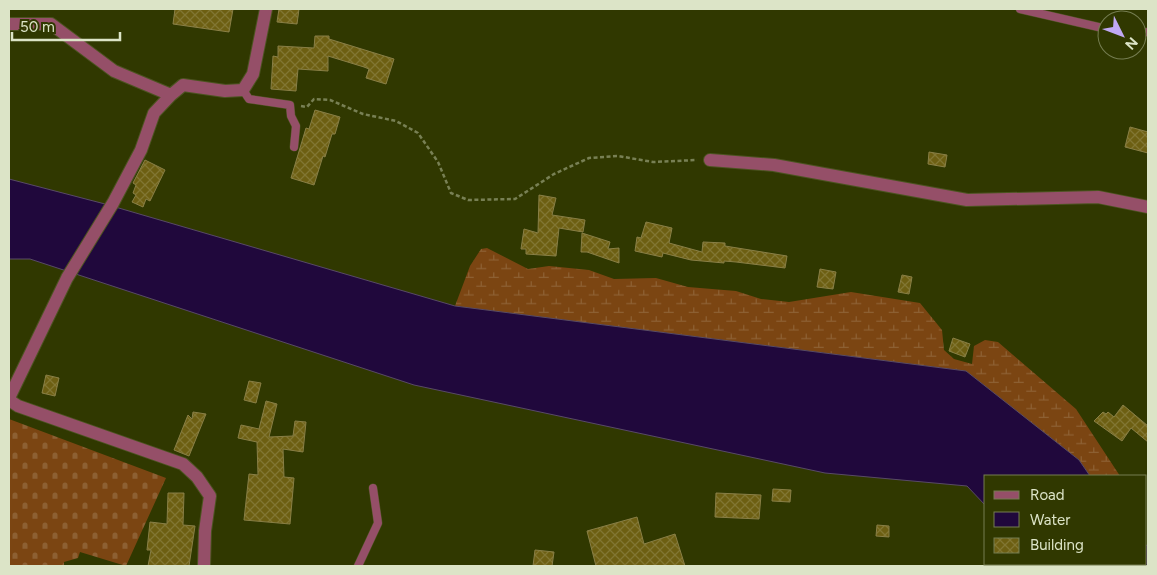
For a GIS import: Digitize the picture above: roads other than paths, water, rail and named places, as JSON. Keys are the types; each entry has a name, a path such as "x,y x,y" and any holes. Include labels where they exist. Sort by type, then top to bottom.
{"street":[{"path":"204,566 205,531 210,496 197,477 183,464 18,406 9,399 67,278 141,150 154,114 170,95 183,85 225,91 243,90 253,74 266,9"},
{"path":"9,24 51,24 114,71 170,95"},
{"path":"710,160 774,165 968,200 1098,197 1148,207"}],"lane":[{"path":"1020,9 1097,27"},
{"path":"243,90 249,99 290,105 291,116 296,126 294,147"},
{"path":"358,566 378,523 373,488"}],"water":[{"path":"9,179 105,204 455,306 966,371 1079,460 1089,475 984,475 984,504 967,486 825,473 414,385 30,259 9,259"},
{"path":"1148,546 1148,566 1040,565 1147,565"}]}
